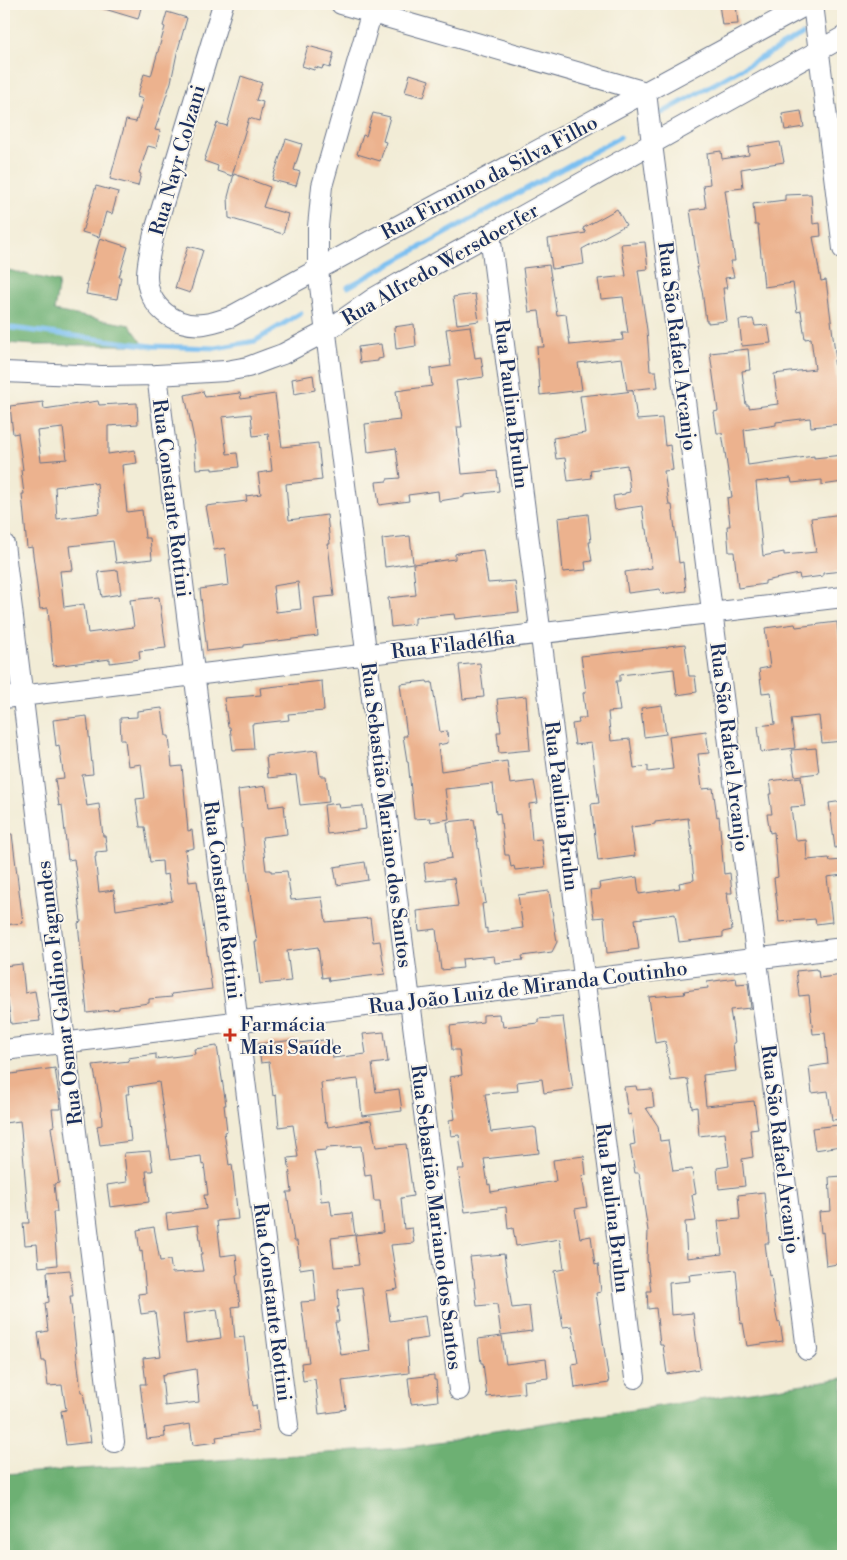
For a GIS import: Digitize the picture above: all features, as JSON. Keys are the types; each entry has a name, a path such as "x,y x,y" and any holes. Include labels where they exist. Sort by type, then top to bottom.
{"street":[{"name":"Rua Nayr Colzani","path":"164,313 155,303 149,291 147,276 149,258 154,234 223,4"},
{"path":"340,4 372,8 646,92"},
{"name":"Rua Firmino da Silva Filho","path":"164,313 176,320 202,325 230,317 808,4"},
{"path":"813,4 843,248"},
{"name":"Rua Sebastião Mariano dos Santos","path":"372,8 322,186 318,226 318,270 458,1390"},
{"name":"Rua Alfredo Wersdoerfer","path":"4,372 157,376 226,371 248,367 283,354 326,332 374,298 400,283 843,37"},
{"name":"Rua São Rafael Arcanjo","path":"646,92 808,1350"},
{"name":"Rua Paulina Bruhn","path":"490,234 634,1378"},
{"name":"Rua Constante Rottini","path":"157,376 288,1425"},
{"name":"Rua Osmar Galdino Fagundes","path":"4,544 13,697 65,1042 114,1442"},
{"name":"Rua Filadélfia","path":"13,697 843,597"},
{"name":"Rua João Luiz de Miranda Coutinho","path":"4,1050 843,948"}],"green space":[{"path":"4,269 59,282 54,311 130,325 144,345 35,345 4,343"},
{"path":"843,1378 843,1556 4,1556 4,1474 403,1448 451,1441 475,1434"}],"building":[{"path":"98,4 142,4 138,19 98,7"},
{"path":"719,4 736,4 738,24 722,25"},
{"path":"167,12 187,18 171,82 155,130 160,131 156,148 148,146 139,173 141,174 138,186 110,179 126,120 136,122 143,99 137,97 144,74 151,76 165,27 163,26"},
{"path":"308,46 334,53 330,68 323,66 322,69 315,67 314,70 302,66"},
{"path":"410,74 429,80 424,97 405,92"},
{"path":"241,76 262,83 256,100 263,102 259,121 249,118 232,176 217,171 218,166 204,161 217,123 227,126"},
{"path":"801,111 804,127 785,130 782,114"},
{"path":"373,113 390,117 383,141 386,142 380,161 357,154 363,135 366,136"},
{"path":"286,139 302,144 294,170 300,172 296,186 272,180"},
{"path":"780,142 784,162 741,169 743,188 725,190 735,261 730,261 734,277 725,278 727,288 723,288 727,321 708,323 706,321 702,290 696,267 698,267 690,210 706,208 703,185 710,184 707,153 721,151 722,159 749,155 748,147"},
{"path":"234,174 270,187 263,207 288,214 283,234 229,218 228,197"},
{"path":"96,186 118,192 112,214 106,212 99,237 82,232"},
{"path":"811,194 813,224 820,223 821,236 813,237 821,281 826,280 842,424 811,427 810,418 776,422 776,425 744,430 748,465 814,456 814,458 843,455 843,482 822,485 822,480 792,483 791,478 756,482 763,556 784,552 784,555 816,552 811,518 843,514 843,571 823,573 823,576 800,579 799,574 765,581 765,584 738,588 734,552 729,552 727,526 730,526 727,498 732,497 722,433 717,433 714,412 718,411 710,353 748,349 750,370 742,371 746,405 749,405 749,408 778,404 774,374 815,369 811,338 805,339 801,311 797,312 793,283 764,287 758,225 755,225 753,204 785,200 785,195"},
{"path":"617,209 626,225 582,249 584,264 552,269 548,239 586,233 583,228"},
{"path":"100,238 128,247 119,277 121,277 117,299 86,294 88,285 86,285"},
{"path":"645,242 648,269 638,270 647,330 650,371 656,371 658,387 627,390 622,358 578,363 582,390 540,395 537,347 544,347 539,311 529,312 523,268 549,265 557,315 566,314 570,345 623,340 622,333 628,333 623,297 601,299 598,279 626,276 621,244"},
{"path":"188,246 203,250 190,293 175,288"},
{"path":"475,294 479,321 457,324 453,297"},
{"path":"753,319 755,326 768,325 771,343 742,346 739,320"},
{"path":"414,324 416,346 396,349 394,327"},
{"path":"470,326 475,358 481,357 484,377 456,381 462,427 457,427 462,474 497,471 499,491 464,495 464,497 439,501 438,491 408,495 409,501 379,505 376,482 400,478 396,448 368,452 365,424 400,420 396,391 432,386 430,369 451,366 446,329"},
{"path":"381,344 383,358 378,359 378,361 360,363 358,347"},
{"path":"313,375 315,390 294,394 292,379"},
{"path":"203,391 205,397 240,393 241,399 275,394 282,447 318,443 322,480 286,484 289,520 327,515 330,544 328,544 334,596 314,598 318,636 207,651 200,589 229,585 225,548 214,550 206,506 247,501 246,496 261,494 258,473 272,471 268,434 253,436 251,414 222,417 227,454 237,453 239,467 212,470 212,468 196,469 195,444 185,395","holes":["298,582 301,609 276,612 273,586"]},
{"path":"633,391 637,420 662,418 665,446 670,445 673,470 664,471 669,505 672,505 679,563 683,562 686,591 661,594 660,589 628,593 625,572 652,568 642,506 615,510 613,496 630,492 627,465 590,470 591,478 568,481 565,458 556,459 553,438 585,433 580,396"},
{"path":"98,401 99,405 137,403 138,424 108,426 108,454 135,450 137,463 122,465 127,512 142,510 145,538 150,538 152,559 116,563 113,541 70,546 73,570 60,571 64,607 84,604 88,633 134,627 130,600 159,597 166,648 139,651 140,659 110,663 110,659 53,666 48,608 40,609 32,547 27,548 22,494 24,494 21,470 23,470 18,433 13,434 10,406 43,402 44,409","holes":["63,428 67,459 41,461 37,431","93,482 94,484 97,483 100,513 57,519 55,487"]},
{"path":"588,514 592,561 585,562 586,570 563,572 558,518"},
{"path":"410,536 413,563 385,567 382,539"},
{"path":"483,550 488,583 515,581 519,612 455,619 454,614 415,618 415,624 391,627 388,598 416,595 413,564 455,559 455,554 458,553"},
{"path":"118,570 121,594 102,597 98,572"},
{"path":"837,622 840,652 843,652 843,741 822,743 819,716 791,719 795,748 761,752 758,726 775,724 771,692 762,693 759,669 770,667 765,628 795,624 796,627"},
{"path":"685,644 689,676 695,676 697,692 677,695 674,669 620,675 620,681 616,681 620,711 608,712 611,741 630,739 634,768 648,766 648,772 673,769 669,736 706,731 709,753 698,754 702,789 713,788 717,817 719,816 724,874 730,873 732,893 727,893 732,930 723,932 723,937 679,942 675,914 635,919 639,949 607,953 604,917 594,918 590,890 600,889 599,883 637,877 639,894 680,888 679,883 694,880 692,850 688,818 631,827 635,856 598,861 591,804 599,803 591,743 575,745 572,724 579,723 578,718 586,718 583,693 586,692 581,656"},
{"path":"480,663 484,697 463,699 459,665"},
{"path":"322,681 324,711 288,714 289,720 252,724 254,749 233,750 224,698 261,695 260,688"},
{"path":"427,681 428,683 432,682 440,732 447,731 448,743 438,745 441,771 507,761 510,784 534,781 538,803 529,804 532,840 541,839 545,867 515,870 514,866 511,867 509,855 505,855 500,813 496,814 493,784 445,789 449,819 431,822 430,818 414,819 408,761 403,736 407,736 400,684"},
{"path":"526,696 530,750 499,753 497,732 501,732 497,699"},
{"path":"662,705 666,734 644,737 641,708"},
{"path":"162,708 166,736 169,736 172,767 182,766 188,831 192,830 194,848 185,850 189,882 197,881 212,989 171,994 172,997 149,999 149,1003 87,1013 78,923 81,922 79,894 74,859 68,860 62,805 59,806 55,779 64,778 59,745 56,746 53,720 87,716 93,774 82,775 87,806 99,804 107,851 96,852 95,857 99,892 114,890 116,910 172,901 168,874 163,875 162,861 150,862 145,827 140,827 136,799 145,798 141,764 128,766 125,740 121,740 120,718 137,717 137,711"},
{"path":"816,748 819,773 795,776 791,750"},
{"path":"317,750 320,776 326,776 329,802 300,805 296,775 268,778 266,756"},
{"path":"801,777 805,806 791,807 795,839 797,841 806,840 807,860 829,858 830,861 843,860 843,875 827,877 832,922 816,924 815,919 779,922 774,878 778,877 774,832 770,833 767,814 772,814 769,794 772,794 770,781"},
{"path":"266,786 269,807 284,805 287,834 262,837 266,870 271,870 271,872 287,871 291,900 322,897 326,922 370,918 373,942 380,941 385,974 329,981 328,977 322,978 318,947 287,951 291,981 260,984 255,942 257,942 238,790"},
{"path":"843,801 843,847 835,848 829,803"},
{"path":"338,803 339,808 363,806 366,829 327,834 324,805"},
{"path":"474,819 486,903 482,904 487,933 523,928 518,895 549,891 557,942 552,952 522,956 523,960 495,963 494,956 462,959 463,968 441,970 436,929 419,931 417,911 458,906 454,878 426,881 424,863 452,858 447,822"},
{"path":"4,834 12,834 23,923 4,925"},
{"path":"365,862 368,880 337,885 334,867"},
{"path":"22,964 25,993 35,991 40,1021 11,1024 4,983 4,966"},
{"path":"818,970 819,978 843,975 843,1058 840,1058 843,1078 843,1119 832,1120 828,1091 812,1093 809,1067 828,1064 825,1033 813,1034 809,995 799,996 796,971"},
{"path":"736,978 737,984 748,983 751,1008 730,1010 735,1043 733,1043 736,1071 703,1075 706,1106 754,1101 758,1129 750,1130 753,1157 742,1159 745,1186 719,1189 717,1168 729,1166 725,1133 699,1136 697,1107 692,1108 688,1079 671,1081 665,1041 655,1043 649,997 685,994 684,991 708,988 707,982"},
{"path":"499,1014 503,1027 538,1023 538,1019 563,1017 573,1089 544,1093 542,1079 517,1082 518,1091 485,1094 491,1132 534,1127 536,1128 539,1153 484,1159 491,1192 556,1181 553,1160 584,1156 586,1175 582,1176 587,1207 575,1209 580,1238 591,1236 595,1265 598,1264 601,1292 596,1293 609,1383 575,1388 572,1364 578,1363 572,1326 563,1327 554,1271 564,1269 560,1239 516,1246 513,1228 508,1229 506,1207 465,1212 458,1169 464,1169 459,1135 451,1136 449,1120 455,1119 450,1077 462,1075 459,1050 452,1050 450,1026 483,1022 483,1015"},
{"path":"384,1032 388,1062 372,1064 376,1092 399,1089 402,1111 362,1116 358,1079 321,1083 325,1123 327,1122 328,1127 371,1120 376,1147 406,1144 413,1196 401,1198 404,1229 412,1228 414,1243 391,1245 398,1289 386,1291 390,1321 425,1316 428,1338 407,1341 409,1373 342,1381 346,1409 319,1414 315,1379 303,1381 301,1363 309,1362 301,1302 316,1301 313,1267 300,1269 297,1241 294,1241 287,1192 292,1192 288,1158 298,1157 293,1125 279,1127 276,1095 273,1096 269,1062 261,1063 258,1044 295,1040 299,1041 299,1043 331,1039 333,1058 366,1054 363,1034","holes":["361,1146 365,1176 371,1175 374,1201 380,1201 383,1232 355,1235 352,1213 332,1215 330,1200 321,1201 319,1175 314,1151 326,1150 326,1148","355,1235 359,1265 334,1267 331,1238","362,1287 370,1351 341,1355 335,1322 339,1322 337,1307 339,1307 338,1290"]},
{"path":"217,1046 226,1105 224,1105 227,1131 224,1132 229,1165 232,1164 238,1219 217,1221 221,1256 236,1254 238,1275 236,1276 240,1306 232,1307 235,1338 244,1337 252,1406 256,1405 259,1431 216,1437 217,1442 193,1445 190,1424 164,1428 165,1437 147,1439 140,1384 146,1384 143,1358 161,1356 155,1312 141,1314 138,1294 146,1293 142,1251 140,1252 137,1230 154,1227 160,1261 170,1260 172,1273 203,1271 198,1225 168,1229 166,1214 206,1209 204,1195 208,1195 204,1164 202,1165 201,1156 170,1160 159,1082 128,1087 129,1094 126,1094 131,1141 100,1145 97,1126 102,1125 101,1106 93,1065 129,1061 128,1058 156,1054 156,1059 195,1054 194,1049","holes":["217,1309 221,1338 186,1343 183,1314","196,1369 199,1402 165,1406 162,1376"]},
{"path":"55,1068 61,1109 52,1109 54,1126 51,1127 59,1183 54,1184 57,1212 53,1212 57,1265 39,1267 37,1244 25,1245 23,1223 29,1223 21,1129 20,1121 4,1123 4,1075"},
{"path":"636,1086 637,1090 652,1089 654,1107 646,1108 658,1126 660,1141 668,1140 673,1171 692,1169 696,1194 692,1195 696,1221 685,1222 687,1258 722,1254 718,1221 740,1219 738,1195 764,1192 769,1243 765,1243 769,1276 771,1275 776,1314 778,1323 780,1322 783,1341 747,1346 743,1323 741,1324 736,1270 689,1275 690,1281 669,1283 671,1315 693,1313 700,1369 667,1374 663,1345 660,1345 656,1308 648,1309 647,1291 651,1291 647,1259 648,1231 639,1173 635,1173 630,1145 635,1144 631,1114 628,1115 624,1087"},
{"path":"839,1125 841,1146 815,1150 812,1128"},
{"path":"150,1151 153,1171 146,1171 149,1202 110,1207 107,1185 127,1182 124,1153"},
{"path":"843,1176 843,1263 826,1266 819,1212 831,1211 829,1177"},
{"path":"504,1254 512,1308 529,1306 532,1331 501,1335 497,1304 477,1306 470,1257"},
{"path":"70,1270 73,1296 70,1296 81,1392 83,1392 91,1442 66,1445 61,1411 66,1410 62,1385 48,1386 45,1361 42,1361 38,1333 48,1331 45,1303 49,1302 47,1272"},
{"path":"502,1336 506,1364 546,1359 548,1378 523,1381 524,1393 487,1397 478,1339"},
{"path":"434,1375 438,1401 411,1404 408,1378"}],"waterway":[{"path":"662,113 802,35"},
{"path":"348,287 620,137"},
{"path":"4,327 152,346 216,348 255,341 301,313"}],"place":[{"name":"Farmácia Mais Saúde","path":"230,1035"}]}
